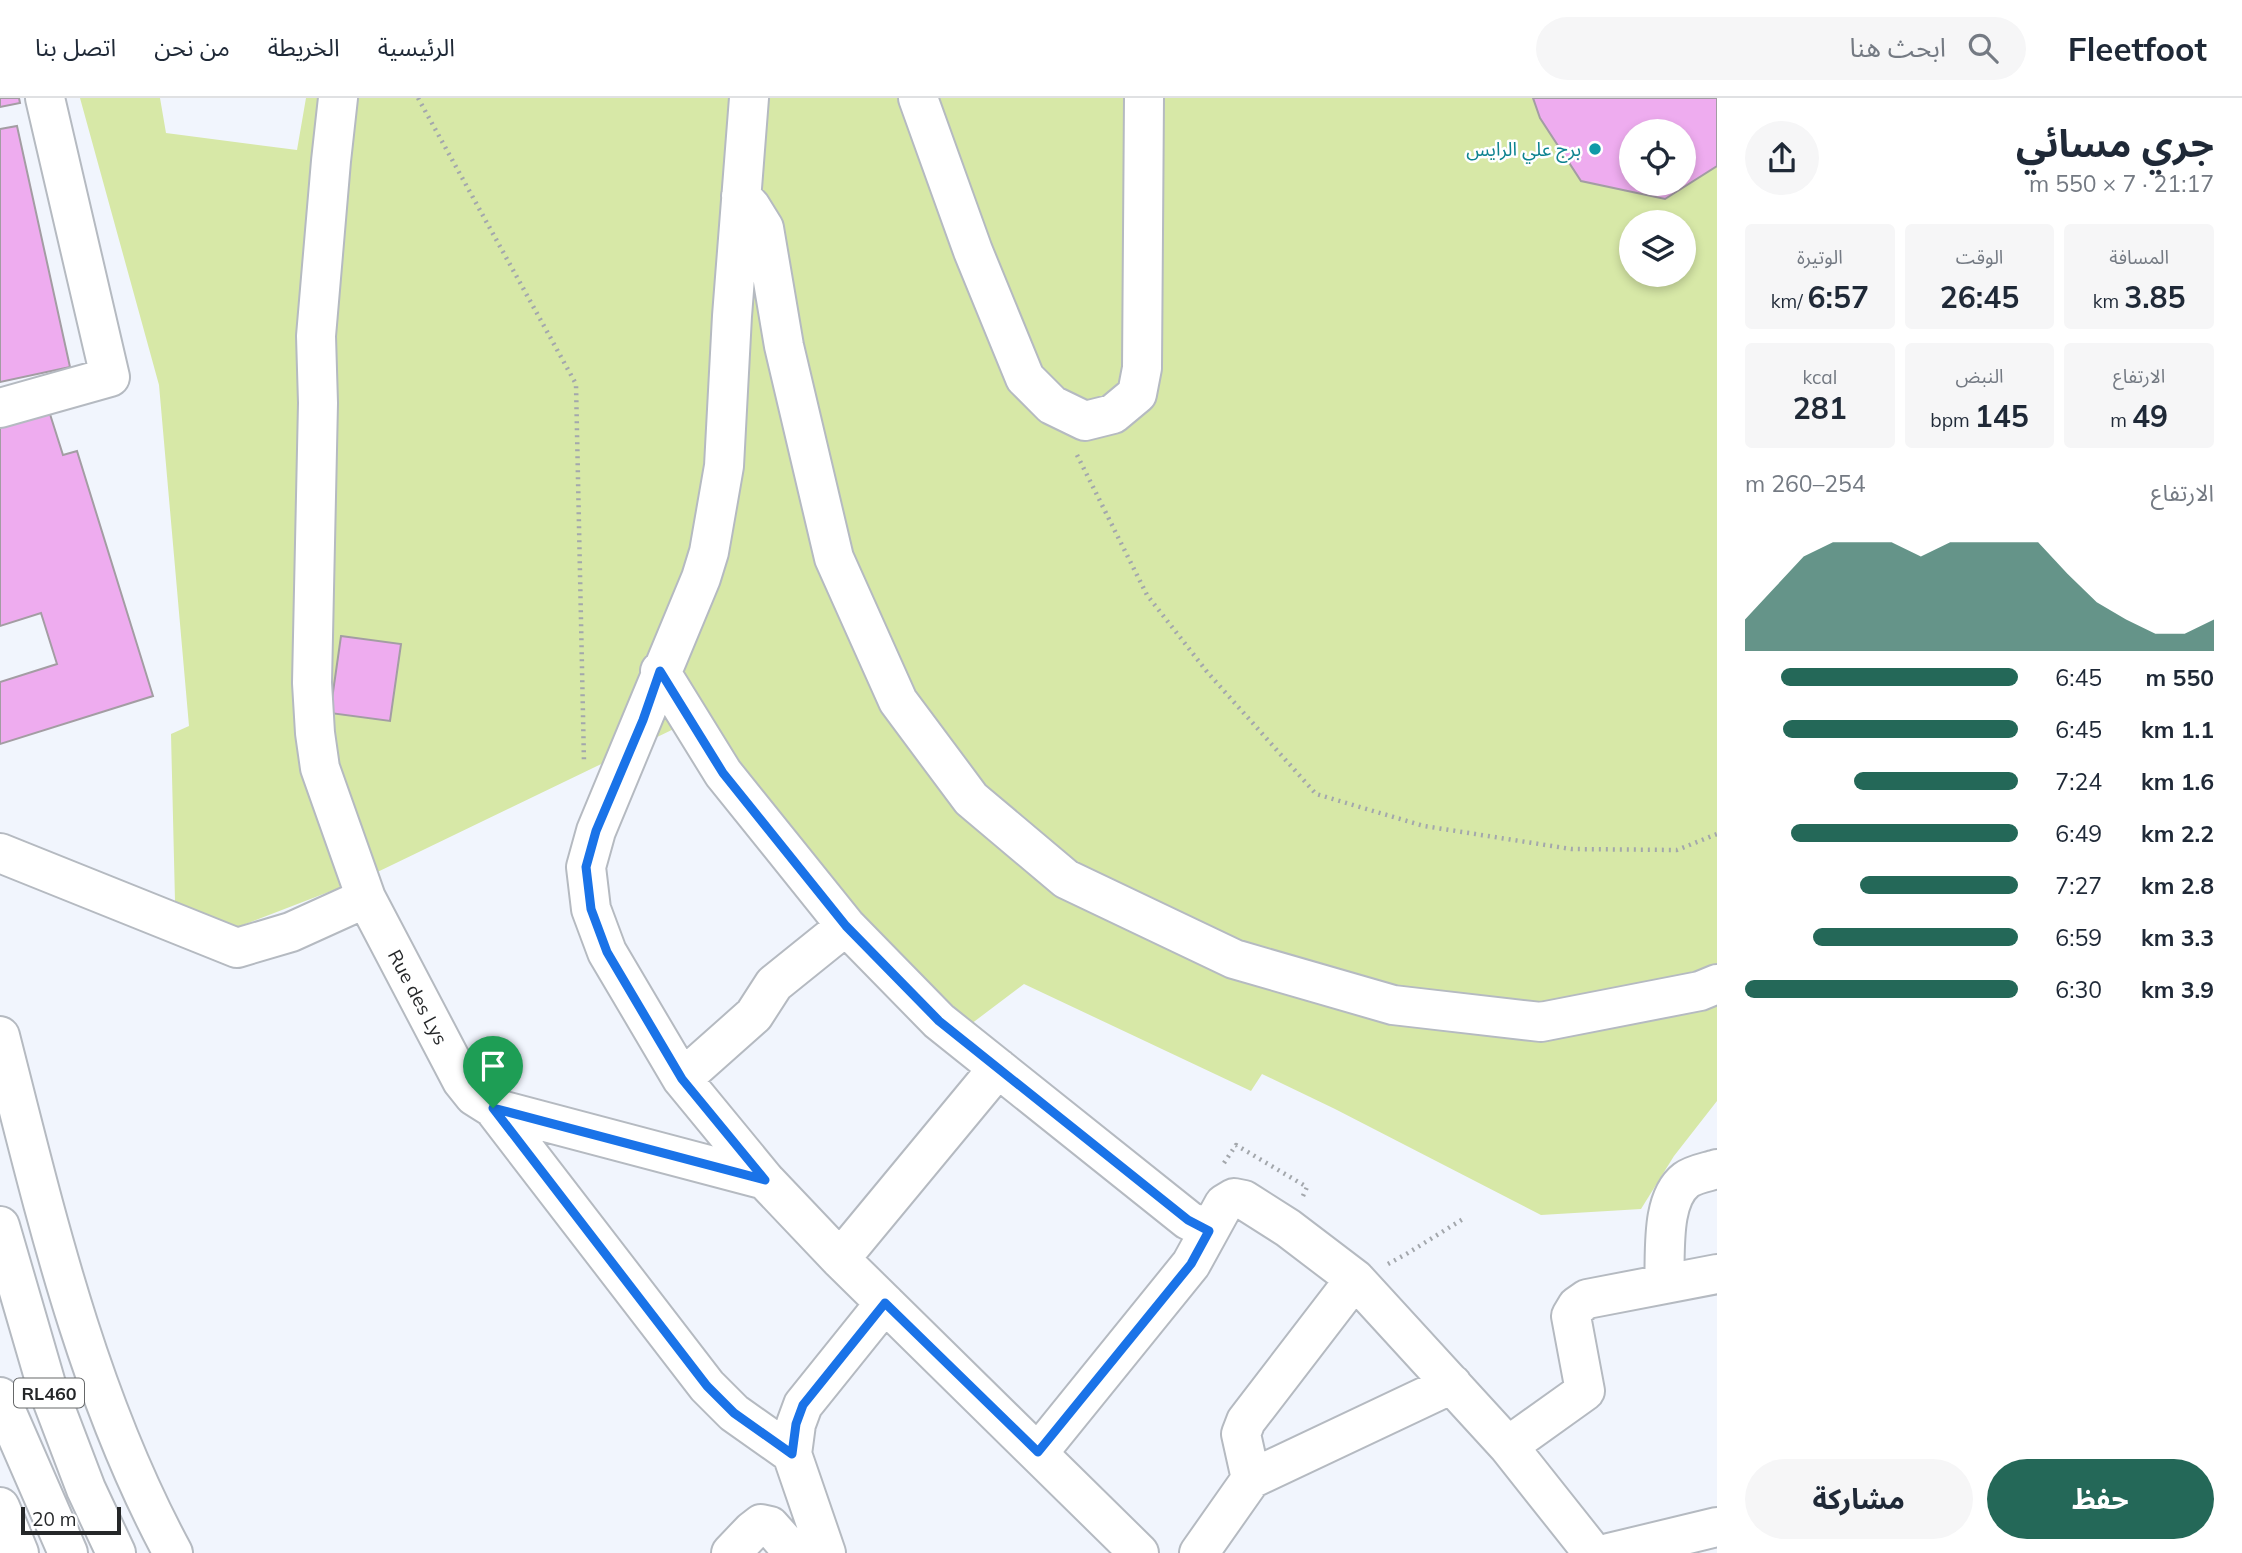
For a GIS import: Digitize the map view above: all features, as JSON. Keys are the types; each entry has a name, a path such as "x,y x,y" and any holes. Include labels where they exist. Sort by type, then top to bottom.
{"street":[{"path":"0,408 110,377 45,98"},
{"name":"Rue des Lys","path":"338,98 316,336 318,403 312,708 320,768 366,898 462,1081 474,1096 493,1108 707,1386 734,1413 792,1454"},
{"path":"749,98 724,466 709,552 701,578 660,671 643,720 596,831 586,867 591,909 607,952 682,1079 765,1180 840,1259 1139,1553"},
{"path":"918,98 973,251 1025,378 1052,405 1085,421 1114,414 1137,394 1142,368 1144,98"},
{"path":"741,196 751,206 764,228 784,346 834,558 898,701 971,799 1066,879 1234,959 1393,1005 1541,1022 1700,991 1717,984"},
{"path":"660,671 723,773 846,926 939,1021 1188,1220 1209,1231"},
{"path":"0,853 237,948 291,932 366,898"},
{"path":"682,1079 754,1015 774,984 846,926"},
{"path":"0,1036 44,1209 79,1326 117,1432 151,1513 173,1553"},
{"path":"840,1259 999,1068"},
{"path":"493,1108 765,1180"},
{"path":"1664,1284 1668,1209 1673,1194 1687,1179 1717,1169"},
{"path":"1038,1452 1191,1264 1224,1203 1234,1198 1244,1200 1288,1228 1356,1279 1508,1446 1593,1553"},
{"name":"RL460","path":"0,1226 46,1384 86,1489 116,1553"},
{"path":"1508,1446 1585,1391 1572,1316 1577,1306 1587,1299 1717,1274"},
{"path":"1251,1479 1241,1434 1246,1421 1356,1279"},
{"path":"827,1553 792,1454 796,1424 803,1405 885,1303"},
{"path":"1199,1553 1251,1479 1452,1384"},
{"name":"RL460","path":"0,1397 68,1553"},
{"path":"0,1507 11,1542"},
{"path":"731,1553 761,1524 770,1526 794,1553"},
{"path":"1609,1553 1717,1527"}],"path":[{"path":"418,98 576,384 584,763"},
{"path":"1052,405 1147,594 1208,673 1316,794 1424,826 1571,849 1676,850 1717,834"},
{"path":"1356,1279 1408,1253 1463,1219"}],"green space":[{"path":"80,98 160,98 166,133 297,150 306,98 1717,98 1717,1101 1674,1156 1641,1209 1541,1215 1262,1074 1251,1091 1024,984 971,1024 862,917 739,760 709,712 365,878 235,928 175,901 171,734 189,726 159,385"}],"building":[{"path":"0,98 19,98 20,103 0,107"},
{"name":"برج علي الرايس","path":"1533,98 1717,98 1717,166 1696,179 1696,119 1619,119 1619,189 1581,181 1540,118"},
{"path":"17,126 70,367 0,382 0,129"},
{"path":"49,411 63,455 77,451 153,696 0,744 0,682 57,664 41,613 0,626 0,427"},
{"path":"341,636 401,644 390,721 330,713"}],"place":[{"name":"برج علي الرايس","path":"1595,149"}],"route":[{"path":"660,671 723,773 846,926 939,1021 1188,1220 1209,1231 1191,1264 1038,1452 885,1303 803,1405 796,1424 792,1454 734,1413 707,1386 493,1108 765,1180 682,1079 607,952 591,909 586,867 596,831 643,720 660,671"}]}
